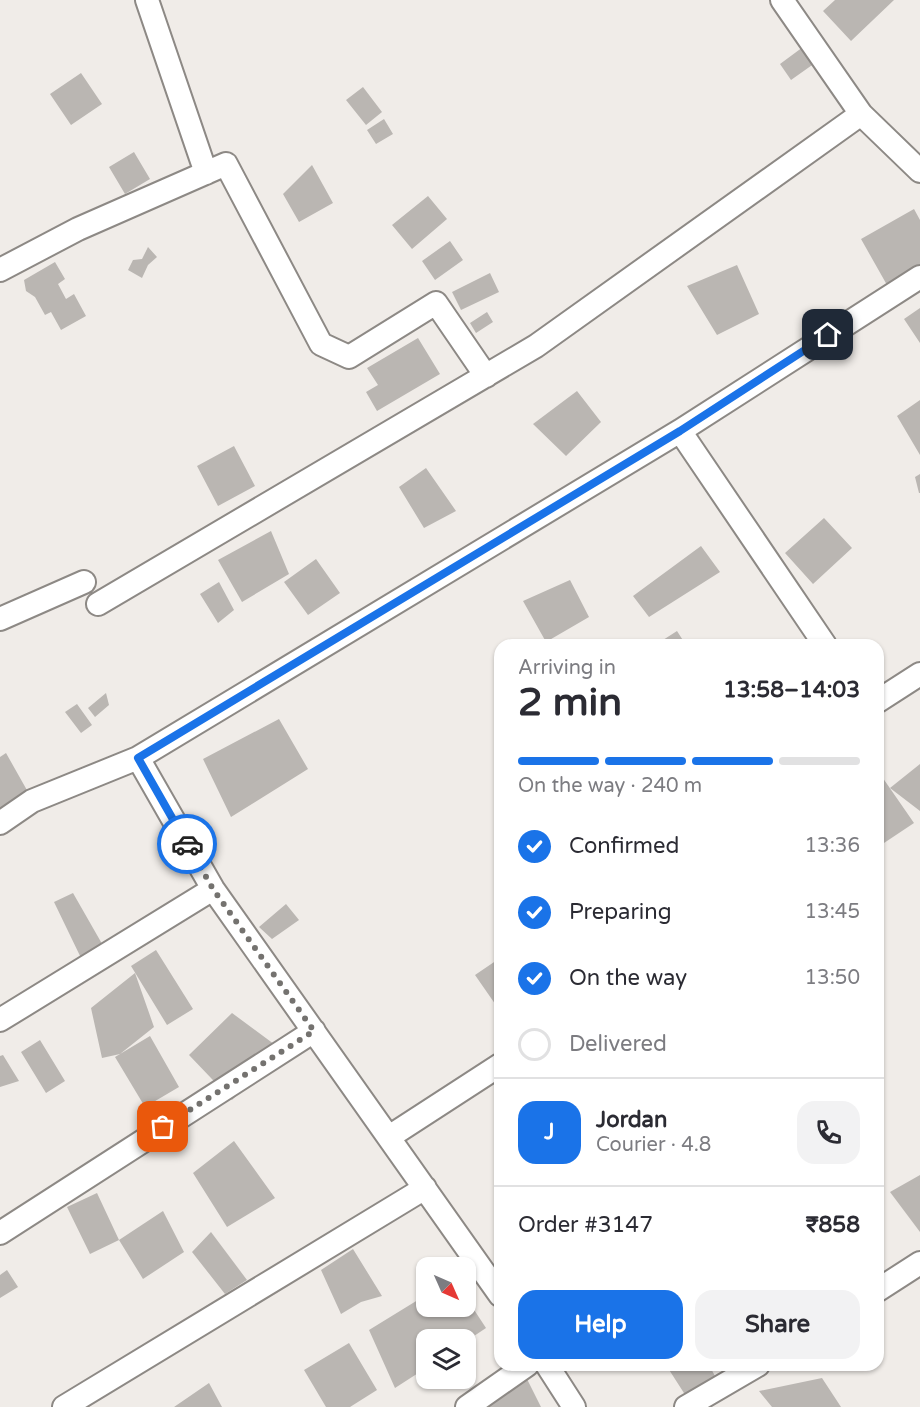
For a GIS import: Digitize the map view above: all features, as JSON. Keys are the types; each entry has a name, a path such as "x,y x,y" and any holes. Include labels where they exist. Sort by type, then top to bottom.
{"street":[{"path":"147,0 206,173"},
{"path":"782,0 861,114 920,171"},
{"path":"98,604 536,346 861,114"},
{"path":"0,270 78,229 226,164 321,344 349,357 436,303 486,376"},
{"path":"0,823 32,801 138,758 680,431 920,277"},
{"path":"680,431 821,639"},
{"path":"0,619 84,582"},
{"path":"884,697 920,674"},
{"path":"138,758 213,889 494,1286"},
{"path":"0,1020 213,889"},
{"path":"0,1233 314,1031"},
{"path":"389,1137 494,1069"},
{"path":"64,1407 425,1188"},
{"path":"884,1286 920,1263"},
{"path":"467,1407 518,1371"},
{"path":"552,1371 574,1407"},
{"path":"686,1407 748,1371"}],"building":[{"path":"835,0 894,0 851,41 823,11"},
{"path":"803,47 815,63 791,80 780,64"},
{"path":"81,73 102,104 71,125 50,94"},
{"path":"363,87 382,112 366,125 346,100"},
{"path":"384,119 393,134 376,144 367,130"},
{"path":"134,152 150,179 125,194 109,167"},
{"path":"312,165 333,203 299,222 283,194"},
{"path":"428,196 447,219 412,249 392,225"},
{"path":"914,209 920,220 920,264 887,285 861,239"},
{"path":"450,241 463,260 435,280 422,261"},
{"path":"148,247 157,257 148,265 142,278 128,270 133,260 142,259"},
{"path":"55,262 65,279 58,284 66,299 74,294 86,316 61,330 51,312 45,315 35,297 26,291 24,280"},
{"path":"737,265 759,314 717,335 687,286"},
{"path":"490,273 499,292 461,310 452,292"},
{"path":"920,308 920,343 904,319"},
{"path":"487,312 493,322 476,333 470,323"},
{"path":"418,338 440,374 377,411 366,392 378,385 367,368"},
{"path":"577,391 601,422 566,456 533,424"},
{"path":"920,400 920,455 897,416"},
{"path":"234,446 255,486 218,506 197,466"},
{"path":"426,468 456,511 424,528 399,487"},
{"path":"920,474 920,493 919,493 915,477"},
{"path":"824,518 852,548 813,584 785,553"},
{"path":"271,531 289,574 242,602 218,560"},
{"path":"701,546 720,572 649,617 633,596"},
{"path":"316,559 340,593 308,615 284,582"},
{"path":"570,580 589,617 551,639 544,639 523,601"},
{"path":"219,582 234,610 218,623 200,594"},
{"path":"677,631 682,639 665,639"},
{"path":"106,693 109,705 95,717 88,708"},
{"path":"77,704 92,725 81,733 65,712"},
{"path":"279,719 308,769 231,817 203,759"},
{"path":"6,753 28,792 0,809 0,757"},
{"path":"920,764 920,811 890,788"},
{"path":"884,780 914,823 884,843"},
{"path":"73,893 105,949 82,960 54,902"},
{"path":"286,904 299,920 272,939 259,927"},
{"path":"156,950 193,1009 167,1025 131,966"},
{"path":"494,962 494,1002 475,975"},
{"path":"135,973 154,1027 120,1054 102,1058 91,1008"},
{"path":"232,1013 282,1050 232,1100 189,1055"},
{"path":"150,1036 179,1087 145,1107 115,1057"},
{"path":"40,1040 65,1081 46,1093 21,1052"},
{"path":"3,1055 19,1081 0,1087 0,1056"},
{"path":"234,1141 275,1198 227,1227 193,1173"},
{"path":"920,1175 920,1232 890,1192"},
{"path":"97,1193 119,1240 90,1254 67,1207"},
{"path":"163,1211 184,1252 143,1279 119,1240"},
{"path":"211,1232 247,1280 225,1294 192,1252"},
{"path":"353,1249 382,1296 361,1302 341,1314 321,1270"},
{"path":"7,1270 18,1287 0,1298 0,1275"},
{"path":"416,1301 416,1317 476,1317 476,1313 486,1328 476,1335 476,1329 416,1329 416,1374 395,1388 369,1330"},
{"path":"349,1343 377,1390 350,1407 326,1407 304,1370"},
{"path":"670,1371 712,1371 721,1387 691,1404"},
{"path":"526,1377 541,1407 468,1407"},
{"path":"822,1378 841,1407 772,1407 759,1391"},
{"path":"209,1383 222,1407 174,1407"}],"way so far":[{"path":"163,1127 314,1031 213,889 187,844"}],"route":[{"path":"187,844 138,758 680,431 828,335"}]}
